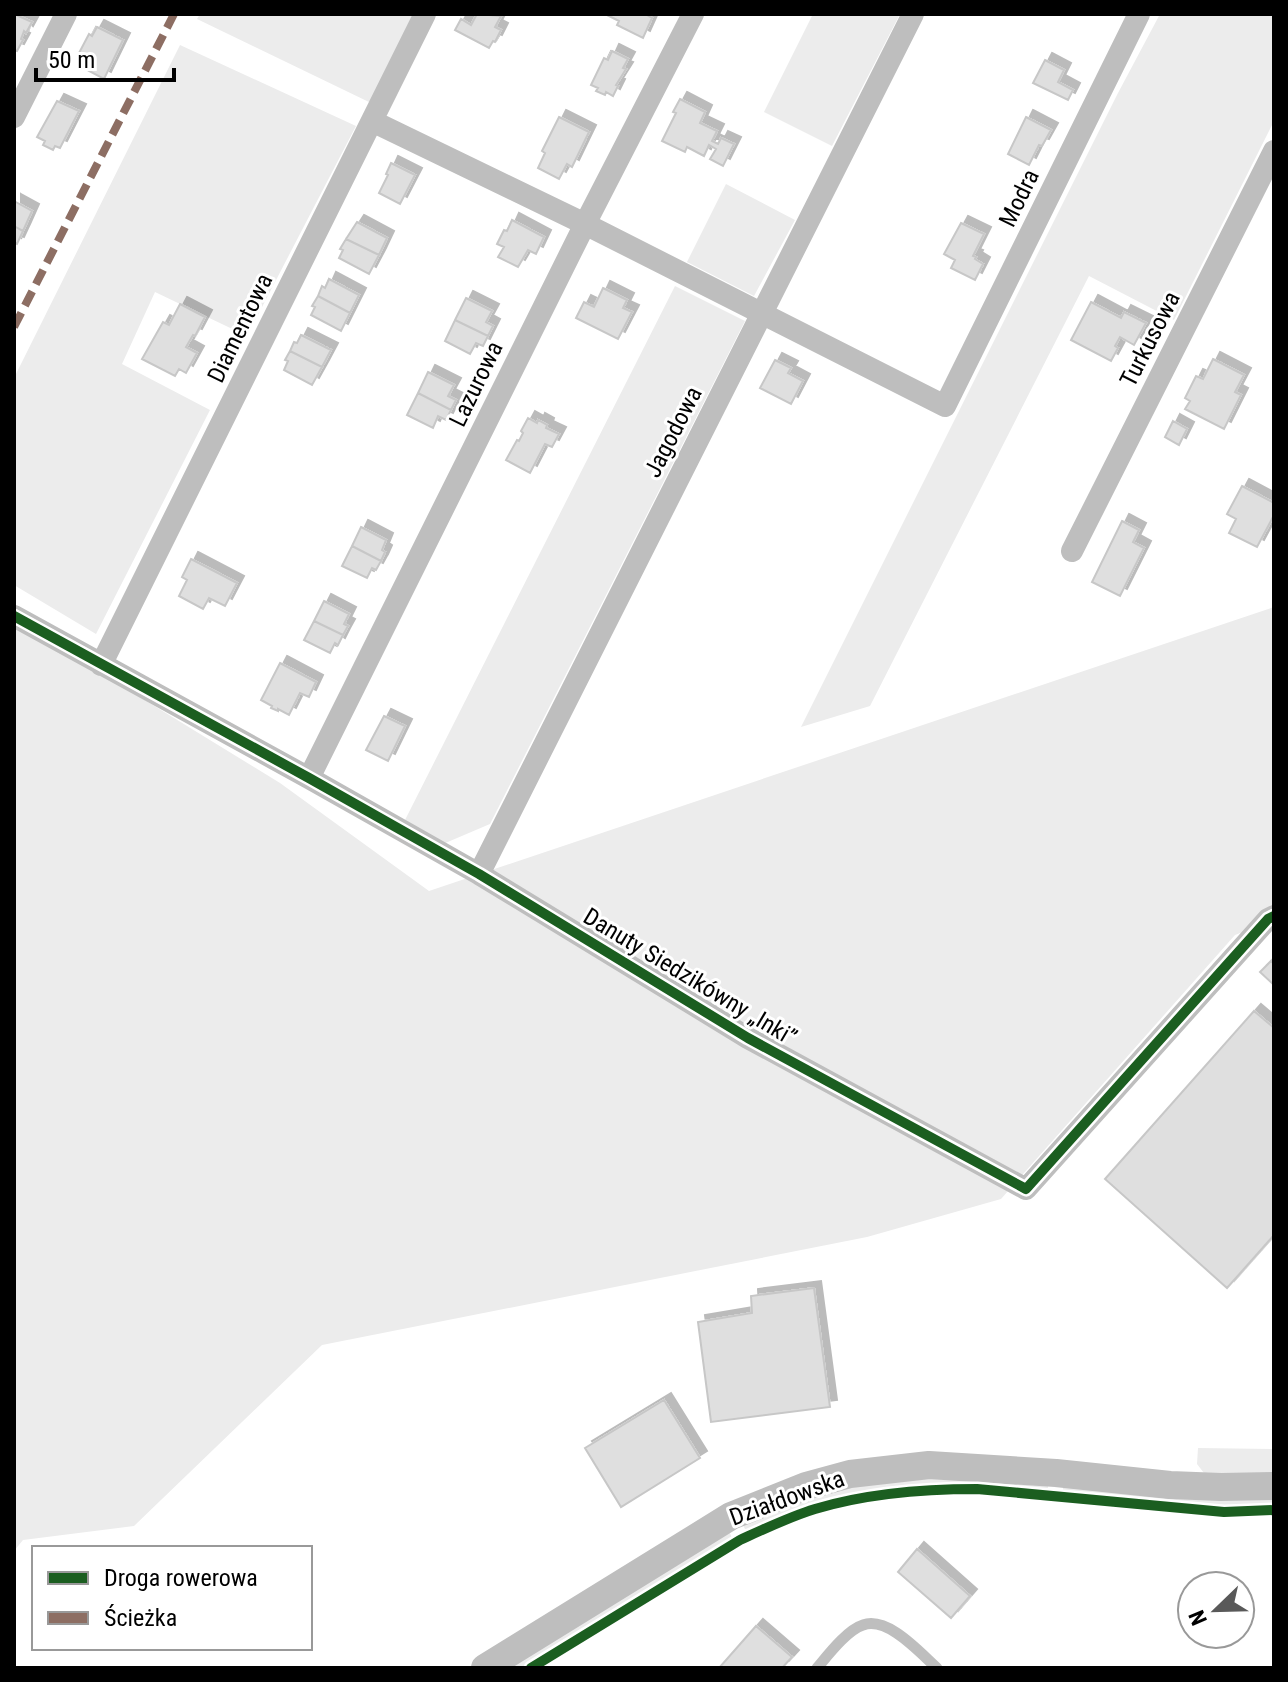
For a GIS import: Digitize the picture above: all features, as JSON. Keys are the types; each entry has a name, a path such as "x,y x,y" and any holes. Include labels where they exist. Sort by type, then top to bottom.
{"street":[{"path":"14,117 66,14"},
{"name":"Diamentowa","path":"101,665 425,14"},
{"name":"Lazurowa","path":"309,778 693,14"},
{"name":"Jagodowa","path":"479,874 913,14"},
{"name":"Modra","path":"762,314 945,406 1139,14"},
{"path":"372,121 762,314"},
{"name":"Turkusowa","path":"1072,551 1274,151"},
{"name":"Danuty Siedzikówny „Inki”","path":"14,616 479,874 748,1038 1026,1189 1268,919 1274,916"},
{"name":"Działdowska","path":"485,1668 731,1516 806,1486 850,1474 929,1465 1056,1473 1170,1485 1274,1486"}],"lane":[{"path":"817,1668 848,1635 863,1624 881,1624 897,1633 937,1668"}],"shaded area":[{"path":"200,14 414,14 371,103 197,19"},
{"path":"813,14 900,14 832,146 764,112"},
{"path":"1160,14 1274,14 1274,121 1174,320 1089,276 870,706 801,727 1118,93"},
{"path":"180,45 356,126 247,336 155,292 122,364 210,410 96,634 14,585 14,378"},
{"path":"726,184 795,220 754,296 687,262"},
{"path":"675,286 745,321 490,824 443,844 404,822"},
{"path":"1274,607 1274,920 1235,935 1001,1199 867,1237 322,1345 134,1526 23,1540 14,1551 14,625 99,672 280,783 429,891"},
{"path":"1198,1448 1274,1449 1274,1474 1207,1477 1197,1464"},
{"path":"909,1475 1048,1482 1048,1488 1045,1491 967,1484 893,1488 821,1503 747,1530 742,1523 808,1495"},
{"path":"1063,1484 1274,1496 1274,1504 1221,1506 1142,1500 1063,1492"},
{"path":"728,1529 732,1538 521,1668 514,1668 512,1664"}],"building":[{"path":"14,14 32,22 26,33 24,31 17,51 14,50"},
{"path":"477,14 501,16 495,27 501,30 489,48 455,30 461,19 471,25"},
{"path":"605,14 645,14 652,18 643,38 617,25 619,21"},
{"path":"97,27 123,40 104,79 78,65 83,55 79,53 89,34 92,36"},
{"path":"612,51 628,59 613,96 596,91 598,88 591,85 604,58 608,60"},
{"path":"1045,60 1064,70 1058,82 1073,90 1068,100 1033,83"},
{"path":"680,99 705,112 700,123 717,131 712,141 718,144 721,138 734,144 723,166 710,159 716,149 709,145 704,156 687,147 685,152 662,141"},
{"path":"57,101 79,111 60,148 55,146 53,150 43,145 45,141 37,137"},
{"path":"559,117 589,132 572,167 567,164 559,179 538,168 545,153 542,151"},
{"path":"1026,117 1051,130 1029,165 1008,154"},
{"path":"391,163 415,175 400,204 379,193"},
{"path":"14,201 32,211 23,231 14,226"},
{"path":"512,220 544,237 536,254 528,250 518,267 498,257 504,247 497,244"},
{"path":"357,222 387,238 379,255 346,239"},
{"path":"961,223 984,234 973,256 983,264 975,280 951,268 955,260 944,254"},
{"path":"14,226 23,231 14,246"},
{"path":"346,239 379,255 369,274 339,258"},
{"path":"329,279 359,295 350,313 318,296"},
{"path":"603,288 627,300 623,308 632,312 618,339 576,318 584,302 594,307"},
{"path":"318,296 350,313 341,331 311,315"},
{"path":"466,298 492,311 486,322 493,326 488,336 455,320"},
{"path":"1091,302 1121,318 1124,312 1146,323 1134,345 1120,337 1111,361 1071,340"},
{"path":"180,304 205,317 186,347 197,353 186,373 179,369 175,376 142,359 163,322 169,325"},
{"path":"455,320 488,336 483,346 476,343 470,354 445,341"},
{"path":"301,335 331,350 322,367 290,351"},
{"path":"290,351 322,367 312,385 284,370"},
{"path":"1213,359 1244,375 1235,392 1241,395 1224,429 1185,409 1190,401 1185,398 1196,376 1203,379"},
{"path":"775,360 791,368 788,373 803,381 791,404 760,388"},
{"path":"428,372 454,385 448,396 456,400 451,410 418,393"},
{"path":"418,393 451,410 446,420 438,416 433,428 407,415"},
{"path":"528,418 537,423 538,420 559,434 552,447 545,444 530,473 506,460 519,441"},
{"path":"1173,421 1187,429 1179,445 1165,437"},
{"path":"1242,486 1274,503 1274,515 1257,547 1229,533 1236,519 1227,514"},
{"path":"1122,521 1139,530 1133,542 1144,548 1120,596 1092,582"},
{"path":"361,527 386,540 381,561 352,546"},
{"path":"352,546 381,561 376,570 372,568 367,578 342,566"},
{"path":"191,559 237,583 225,606 209,598 203,609 179,596 187,580 182,577"},
{"path":"324,601 349,614 343,635 314,621"},
{"path":"314,621 343,635 330,653 304,640"},
{"path":"280,663 316,682 309,697 300,693 289,715 261,700"},
{"path":"384,716 405,726 388,761 366,750"},
{"path":"1271,961 1274,964 1274,985 1260,972"},
{"path":"1254,1011 1274,1028 1274,1235 1227,1288 1105,1179"},
{"path":"814,1288 830,1407 711,1422 698,1322 752,1313 751,1296"},
{"path":"664,1400 700,1458 621,1507 585,1448"},
{"path":"917,1549 970,1596 951,1618 898,1572"},
{"path":"756,1626 792,1657 782,1668 719,1668"}],"marked path":[{"path":"14,327 174,14"}],"cycle path":[{"path":"14,616 479,874 748,1038 1026,1189 1268,919 1274,916"},
{"path":"531,1668 740,1540 805,1512 855,1499 916,1491 977,1489 1224,1512 1274,1510"}]}
